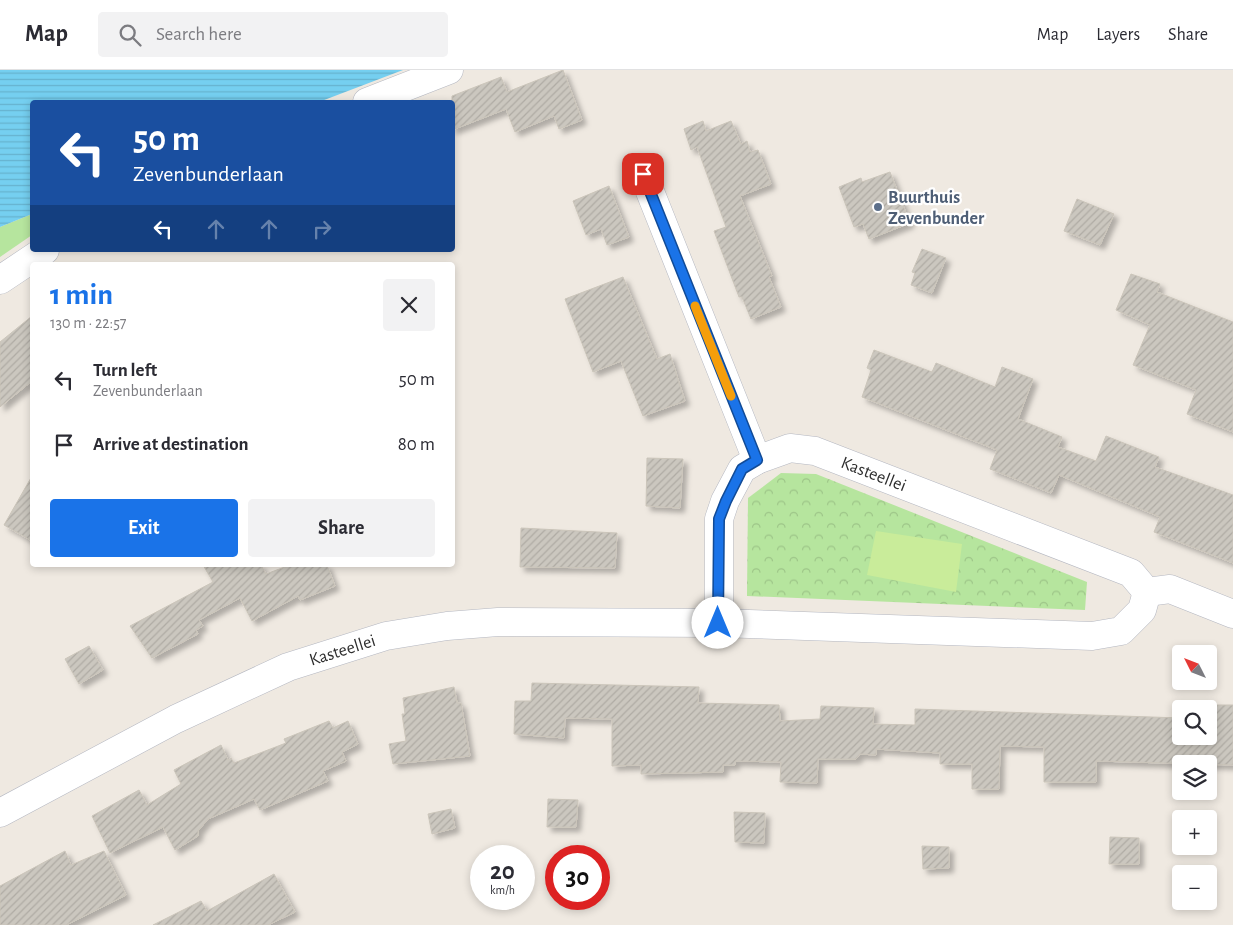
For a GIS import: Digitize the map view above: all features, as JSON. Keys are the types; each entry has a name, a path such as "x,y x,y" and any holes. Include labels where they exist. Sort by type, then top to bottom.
{"street":[{"path":"372,100 449,70"},
{"path":"643,174 757,460"},
{"path":"0,280 42,252"},
{"name":"Kasteellei","path":"0,813 176,719 288,667 386,636 446,626 498,622 718,623 1092,636 1121,631 1142,610 1147,592 1131,573 815,452 790,448 757,460 742,469 726,501 719,519 718,623"},
{"path":"1147,592 1170,589 1233,614"}],"green space":[{"path":"30,215 30,236 0,257 0,227"},
{"path":"781,473 816,474 1087,582 1085,610 747,596 748,498"},
{"path":"876,531 962,544 956,592 867,575"}],"water":[{"path":"0,70 403,70 324,100 30,100 30,215 0,227"}],"building":[{"path":"563,70 582,120 559,129 554,116 515,132 506,109 455,129 455,100 452,100 452,96 501,77 507,92"},
{"path":"703,121 706,131 731,121 741,144 747,141 750,152 758,150 771,184 740,196 772,276 769,277 781,307 751,319 742,297 739,297 714,231 726,227 697,147 691,150 684,129"},
{"path":"890,172 910,223 869,239 863,224 854,227 839,187 861,178 862,182"},
{"path":"609,186 629,237 607,245 601,229 586,235 573,201"},
{"path":"1077,199 1114,214 1100,245 1064,231"},
{"path":"922,249 946,258 932,293 911,285 915,273 912,272"},
{"path":"1131,274 1160,284 1157,292 1233,322 1233,432 1187,414 1196,390 1133,365 1150,325 1116,310"},
{"path":"623,277 657,359 670,354 685,401 643,416 621,361 593,372 565,299"},
{"path":"30,318 30,383 0,407 0,342"},
{"path":"874,350 932,372 936,363 995,387 1002,367 1033,379 1018,419 1062,437 1058,447 1096,461 1106,436 1159,457 1155,467 1233,495 1233,563 1154,532 1160,517 1059,475 1051,493 990,469 997,450 862,397 871,370 867,368"},
{"path":"647,458 683,459 680,508 646,506"},
{"path":"30,480 30,540 4,525"},
{"path":"521,528 617,533 615,568 520,567"},
{"path":"204,567 262,567 266,574 285,567 328,567 335,586 300,600 298,596 252,621 240,598 199,620 203,626 196,630 198,634 152,658 130,626 213,582"},
{"path":"89,646 103,670 79,684 65,659"},
{"path":"532,683 699,687 698,703 779,705 780,721 820,719 821,706 874,708 873,724 915,725 915,709 1172,718 1172,745 1217,745 1217,705 1233,705 1233,765 1217,765 1217,755 1172,755 1172,763 1096,761 1096,782 1044,782 1044,747 1000,746 999,789 972,789 972,764 940,764 940,753 876,749 876,755 860,754 856,759 818,759 817,783 780,782 781,762 735,761 735,765 723,765 723,772 641,774 641,765 612,766 612,719 565,718 564,738 514,734 515,701 531,701"},
{"path":"454,687 457,703 461,703 470,756 393,764 389,744 406,741 402,714 405,714 403,698"},
{"path":"329,721 333,728 348,721 358,744 342,752 346,761 323,771 328,781 260,810 254,799 208,819 198,831 198,836 175,850 163,827 110,853 92,816 139,790 147,805 181,784 174,770 221,745 228,760 231,758 234,763 286,743 284,739"},
{"path":"548,799 578,800 576,827 547,827"},
{"path":"451,809 455,828 432,834 428,814"},
{"path":"734,812 765,813 764,843 735,842"},
{"path":"1110,837 1139,838 1139,864 1109,864"},
{"path":"922,846 949,847 949,868 923,869"},
{"path":"65,851 71,865 104,851 126,895 66,925 0,925 0,886"},
{"path":"274,874 295,912 268,925 153,925 201,901 207,911"}],"slow traffic":[{"path":"695,306 731,396"}],"place":[{"name":"Buurthuis Zevenbunder","path":"878,207"}],"route":[{"path":"643,174 757,460 742,469 719,519 718,623"}]}
